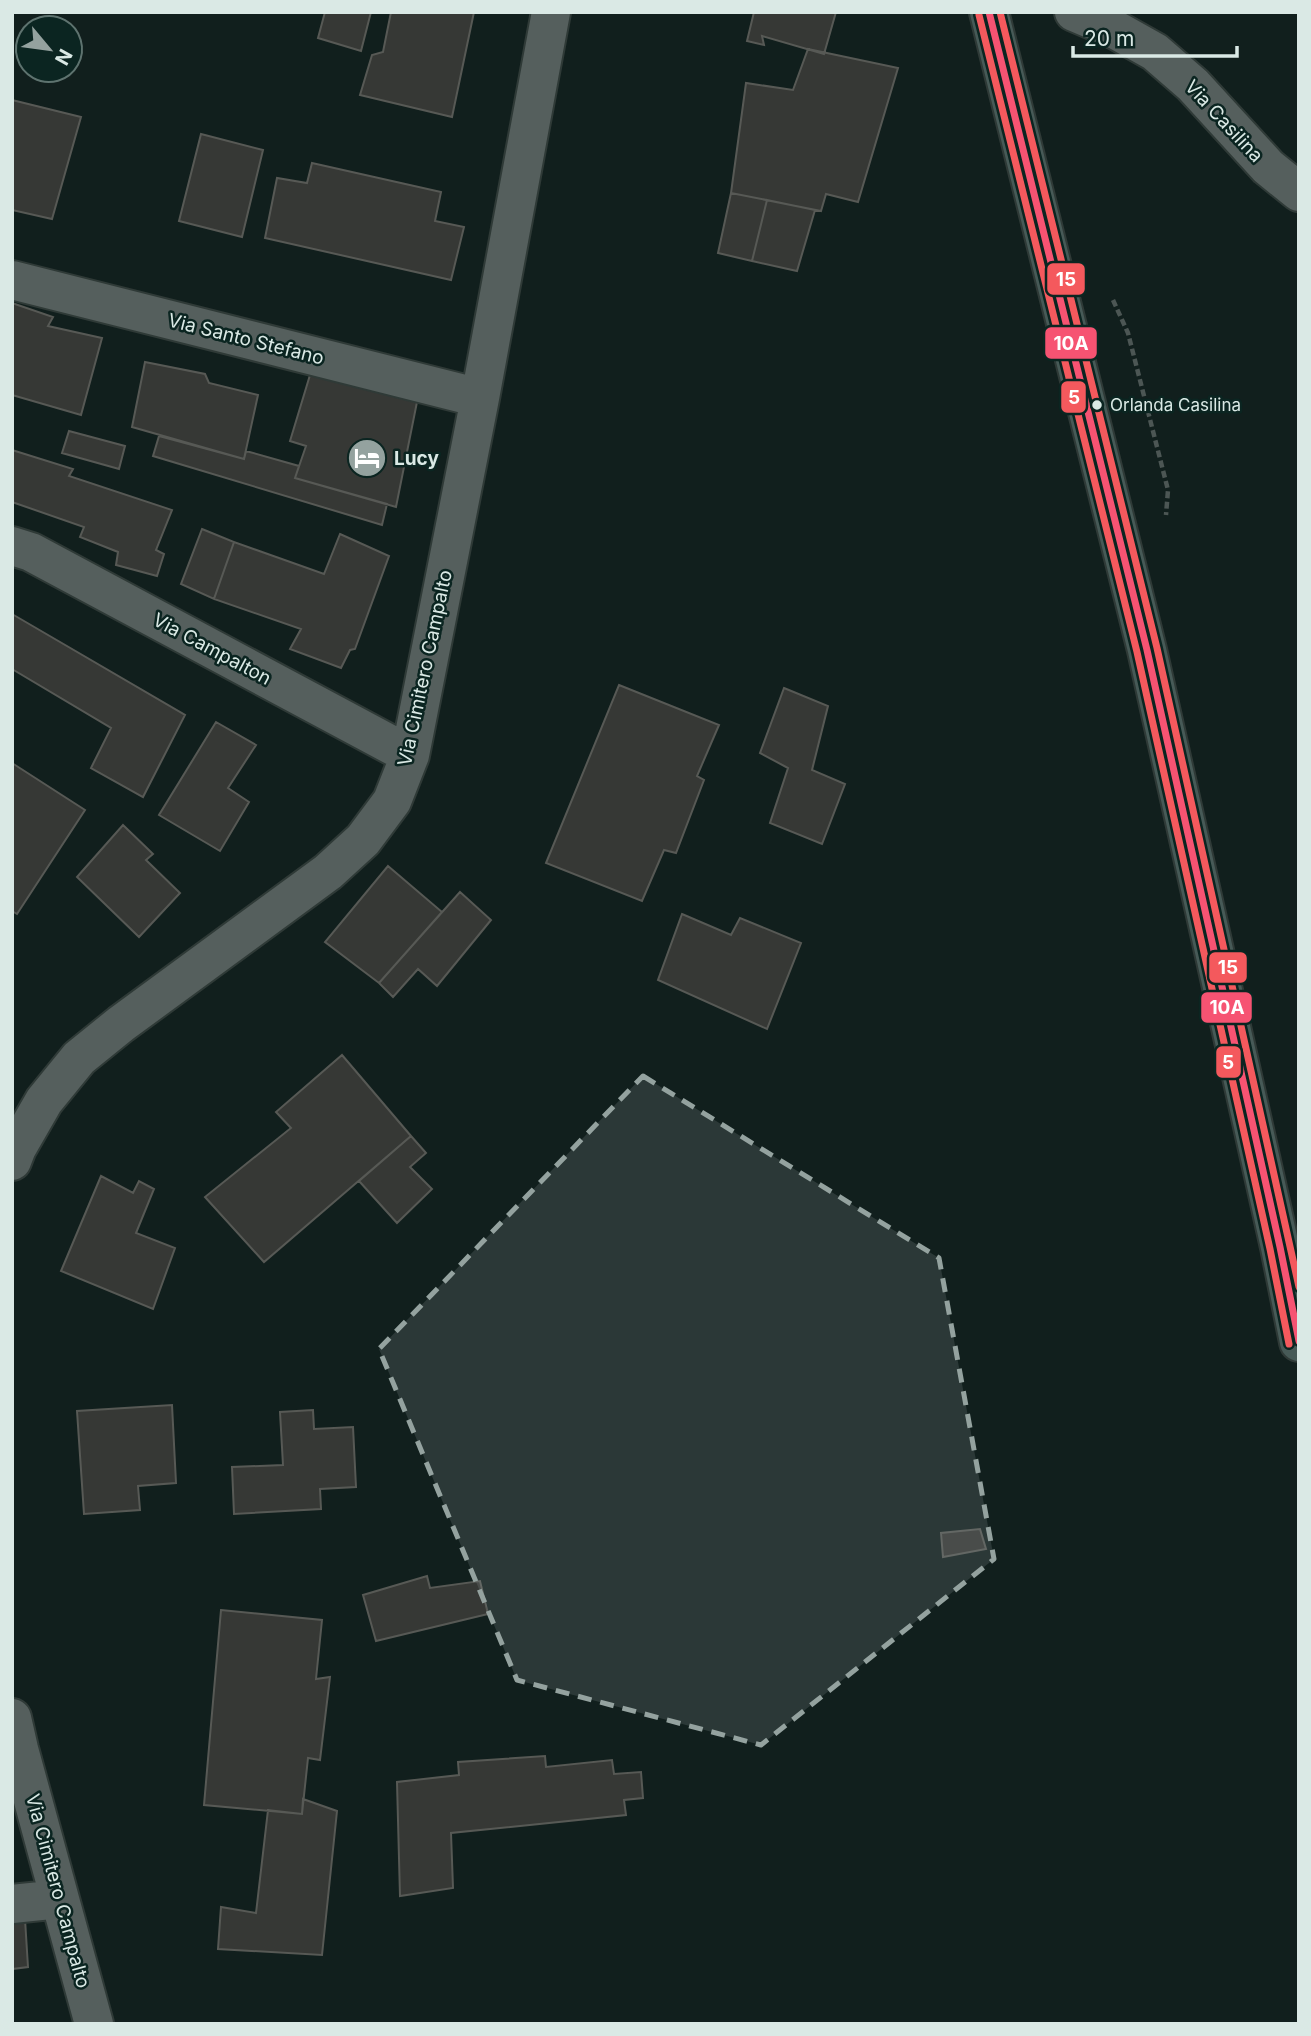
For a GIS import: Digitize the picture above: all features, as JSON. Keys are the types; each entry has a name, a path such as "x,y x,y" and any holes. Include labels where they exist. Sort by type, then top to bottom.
{"main road":[{"path":"989,12 1147,650 1299,1342"}],"street":[{"name":"Via Cimitero Campalto","path":"12,1161 44,1101 79,1058 121,1024 328,872 363,840 392,800 410,755 480,398 551,12"},
{"name":"Via Casilina","path":"1074,12 1114,29 1154,52 1193,85 1268,167 1299,192"},
{"name":"Via Santo Stefano","path":"12,280 480,398"},
{"name":"Via Campalton","path":"12,546 31,552 410,755"},
{"name":"Via Cimitero Campalto","path":"15,1739 94,2024"},
{"path":"12,1904 60,1899"}],"highlighted area":[{"path":"643,1076 939,1258 994,1559 761,1745 517,1680 379,1349"}],"building":[{"path":"325,12 371,12 361,51 318,38"},
{"path":"391,12 474,12 452,117 360,95 372,55 383,52"},
{"path":"754,12 836,12 824,54 762,36 764,45 747,41"},
{"path":"808,49 898,68 858,202 826,194 821,211 731,193 746,83 793,90"},
{"path":"12,100 81,117 52,219 12,210"},
{"path":"201,134 263,150 242,237 179,221"},
{"path":"312,163 441,192 435,221 464,227 451,280 265,238 277,178 307,183"},
{"path":"731,193 767,200 752,261 718,253"},
{"path":"767,200 815,210 797,271 752,261"},
{"path":"12,303 53,317 48,326 102,338 81,415 12,395"},
{"path":"145,362 205,374 209,383 258,395 244,459 132,427"},
{"path":"310,375 417,402 396,507 295,478 306,446 290,441"},
{"path":"69,431 125,446 119,469 62,453"},
{"path":"159,436 244,459 246,451 299,466 295,478 387,504 382,525 153,456"},
{"path":"12,450 73,469 69,476 172,510 156,550 164,554 157,576 116,565 118,552 80,537 84,527 12,502"},
{"path":"202,529 234,542 214,599 181,584"},
{"path":"340,534 389,556 355,649 350,650 341,668 290,649 301,629 214,599 234,542 324,574"},
{"path":"12,614 185,715 143,797 91,768 111,728 12,669"},
{"path":"619,685 719,725 697,776 704,780 676,853 664,850 642,901 546,863"},
{"path":"784,688 828,706 812,770 845,784 822,844 770,823 788,768 760,753"},
{"path":"216,722 256,745 228,788 249,802 220,851 159,815"},
{"path":"12,763 85,810 17,914 12,911"},
{"path":"123,825 153,854 146,860 180,893 139,937 77,877"},
{"path":"388,866 442,912 379,983 325,942"},
{"path":"460,892 491,920 437,986 418,969 393,997 379,983"},
{"path":"682,914 731,935 740,918 801,943 767,1029 658,980"},
{"path":"342,1055 411,1136 264,1262 205,1197 291,1128 276,1112"},
{"path":"411,1136 426,1153 410,1167 432,1189 397,1223 359,1181"},
{"path":"101,1176 133,1193 139,1181 154,1189 136,1233 175,1248 153,1309 61,1271"},
{"path":"172,1405 176,1483 138,1486 140,1510 84,1514 77,1411"},
{"path":"313,1410 314,1429 353,1427 356,1487 320,1489 321,1509 234,1514 232,1467 283,1465 280,1412"},
{"path":"980,1529 986,1549 943,1557 941,1533"},
{"path":"427,1576 430,1588 480,1581 488,1614 376,1641 363,1595"},
{"path":"221,1610 322,1620 316,1679 330,1677 320,1760 308,1758 302,1814 204,1805"},
{"path":"545,1756 546,1767 612,1760 614,1774 641,1772 643,1798 624,1800 626,1815 451,1833 453,1888 400,1896 397,1782 459,1775 458,1762"},
{"path":"303,1799 337,1811 322,1955 218,1949 221,1907 256,1913 268,1810 302,1814"},
{"path":"25,1919 28,1967 12,1969 12,1921"}],"transit line":[{"name":"10A","path":"989,12 1147,650 1299,1341"},
{"name":"15","path":"1000,12 1157,648 1299,1287"},
{"name":"5","path":"979,15 1137,652 1289,1344"}],"place":[{"name":"Orlanda Casilina","path":"1097,405"},
{"name":"Lucy","path":"367,458"}]}
